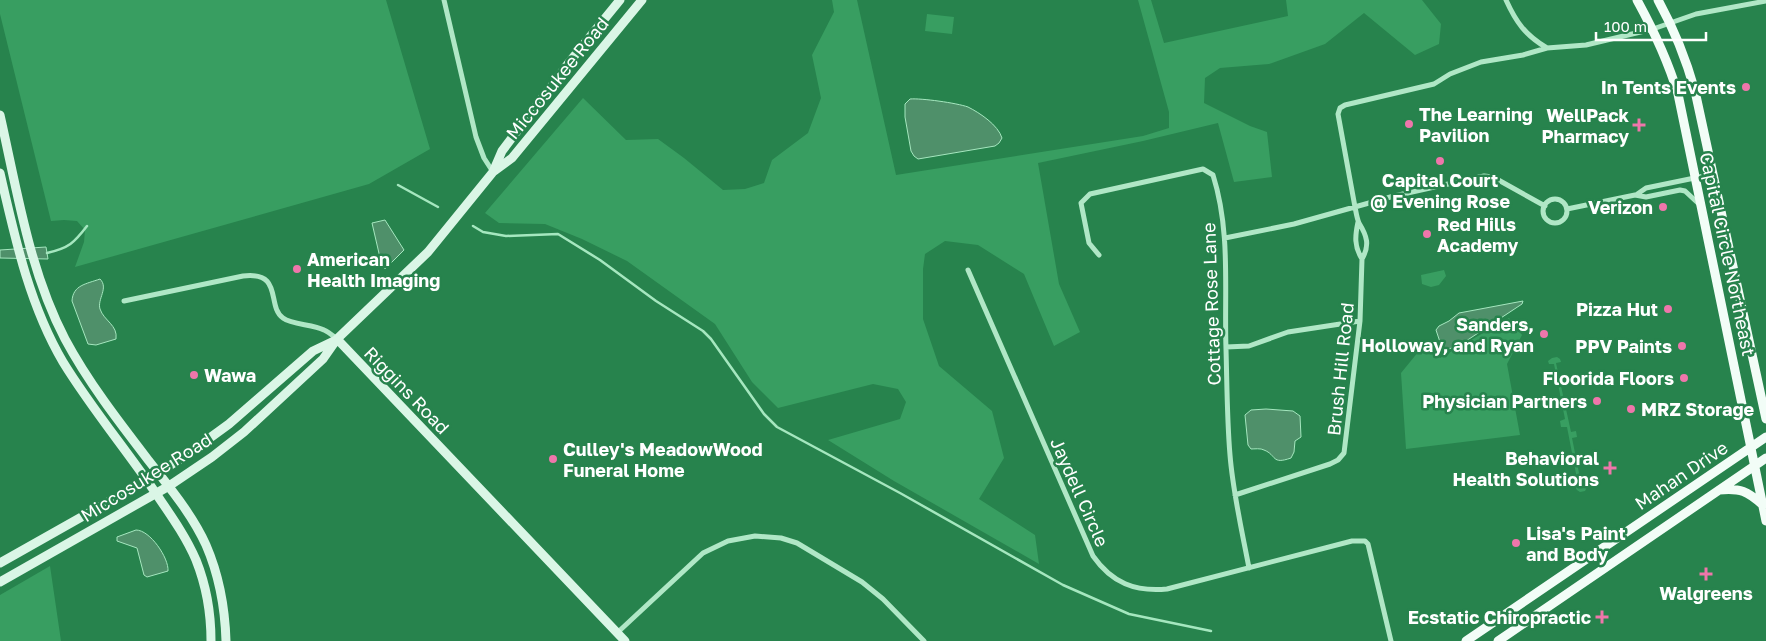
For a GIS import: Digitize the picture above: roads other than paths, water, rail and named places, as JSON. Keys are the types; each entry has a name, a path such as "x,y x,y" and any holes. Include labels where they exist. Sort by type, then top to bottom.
{"main road":[{"name":"Capital Circle Northeast","path":"1637,0 1653,29 1668,63 1678,94 1766,521"},
{"name":"Capital Circle Northeast","path":"1658,0 1671,23 1685,58 1695,91 1766,418"},
{"path":"1696,182 1715,179"},
{"path":"1760,388 1766,396"},
{"name":"Mahan Drive","path":"1466,641 1766,438"},
{"name":"Mahan Drive","path":"1498,641 1766,458"},
{"path":"1717,491 1736,489 1743,491 1763,505"},
{"path":"1601,549 1611,563"}],"street":[{"path":"444,0 476,137 484,158 493,172"},
{"name":"Miccosukee Road","path":"493,172 502,151 571,60 620,0"},
{"name":"Miccosukee Road","path":"0,582 169,486 212,457 259,419 323,359 337,339 428,252 493,172 512,158 642,0"},
{"path":"1506,0 1518,23 1531,38 1547,48 1586,44 1653,29 1696,14 1766,1"},
{"path":"602,22 614,33"},
{"name":"Brush Hill Road","path":"1362,259 1357,251 1355,241 1358,222 1338,114 1340,108 1434,84 1450,74 1481,62 1547,48"},
{"path":"0,114 31,252 55,317 92,384 169,486 193,522 213,563 224,610 226,641"},
{"name":"Cottage Rose Lane","path":"1099,255 1090,243 1082,210 1081,203 1090,194 1203,169 1213,175 1225,238 1227,270 1226,347 1230,456 1235,495 1249,568"},
{"path":"0,173 18,251 46,328 82,392 179,527 196,560 205,591 211,641"},
{"path":"1225,238 1294,224 1394,196 1484,176 1494,177 1545,206"},
{"path":"1567,209 1635,195 1646,188 1696,182"},
{"path":"1635,195 1646,197 1680,190 1685,191 1701,205"},
{"path":"1555,199 1563,202 1567,209 1565,218 1554,223 1544,214 1545,206 1549,201 1555,199"},
{"name":"Brush Hill Road","path":"1235,495 1330,464 1338,460 1344,453 1360,321 1362,259 1367,242 1364,230 1358,222"},
{"name":"Jaydell Circle","path":"968,270 1093,556 1100,565 1120,582 1140,589 1167,589 1352,541 1365,541 1391,641"},
{"name":"Riggins Road","path":"124,301 242,276 255,275 267,281 278,311 283,318 325,330 337,339 625,641"},
{"path":"27,279 39,276"},
{"path":"1226,347 1249,346 1288,332 1360,321"},
{"name":"Miccosukee Road","path":"0,563 186,456 229,424 313,350 337,339"},
{"path":"618,633 703,553 728,540 757,536 782,538 797,543 862,582 883,599 924,641"}],"waterway":[{"path":"398,185 438,207"},
{"path":"47,253 70,244 87,226"},
{"path":"473,226 483,232 506,236 558,234 600,260 656,301 703,331 711,339 764,414 777,427 900,493 1063,585 1129,614 1211,631"}],"place":[{"name":"In Tents Events","path":"1746,87"},
{"name":"The Learning Pavilion","path":"1409,124"},
{"name":"WellPack Pharmacy","path":"1639,125"},
{"name":"Capital Court @ Evening Rose","path":"1440,161"},
{"name":"Verizon","path":"1663,207"},
{"name":"Red Hills Academy","path":"1427,234"},
{"name":"American Health Imaging","path":"297,269"},
{"name":"Pizza Hut","path":"1668,309"},
{"name":"Sanders, Holloway, and Ryan","path":"1544,334"},
{"name":"PPV Paints","path":"1682,346"},
{"name":"Wawa","path":"194,375"},
{"name":"Floorida Floors","path":"1684,378"},
{"name":"Physician Partners","path":"1597,401"},
{"name":"MRZ Storage","path":"1631,409"},
{"name":"Culley's MeadowWood Funeral Home","path":"553,459"},
{"name":"Behavioral Health Solutions","path":"1610,468"},
{"name":"Lisa's Paint and Body","path":"1516,543"},
{"name":"Walgreens","path":"1706,574"},
{"name":"Ecstatic Chiropractic","path":"1602,617"}]}
